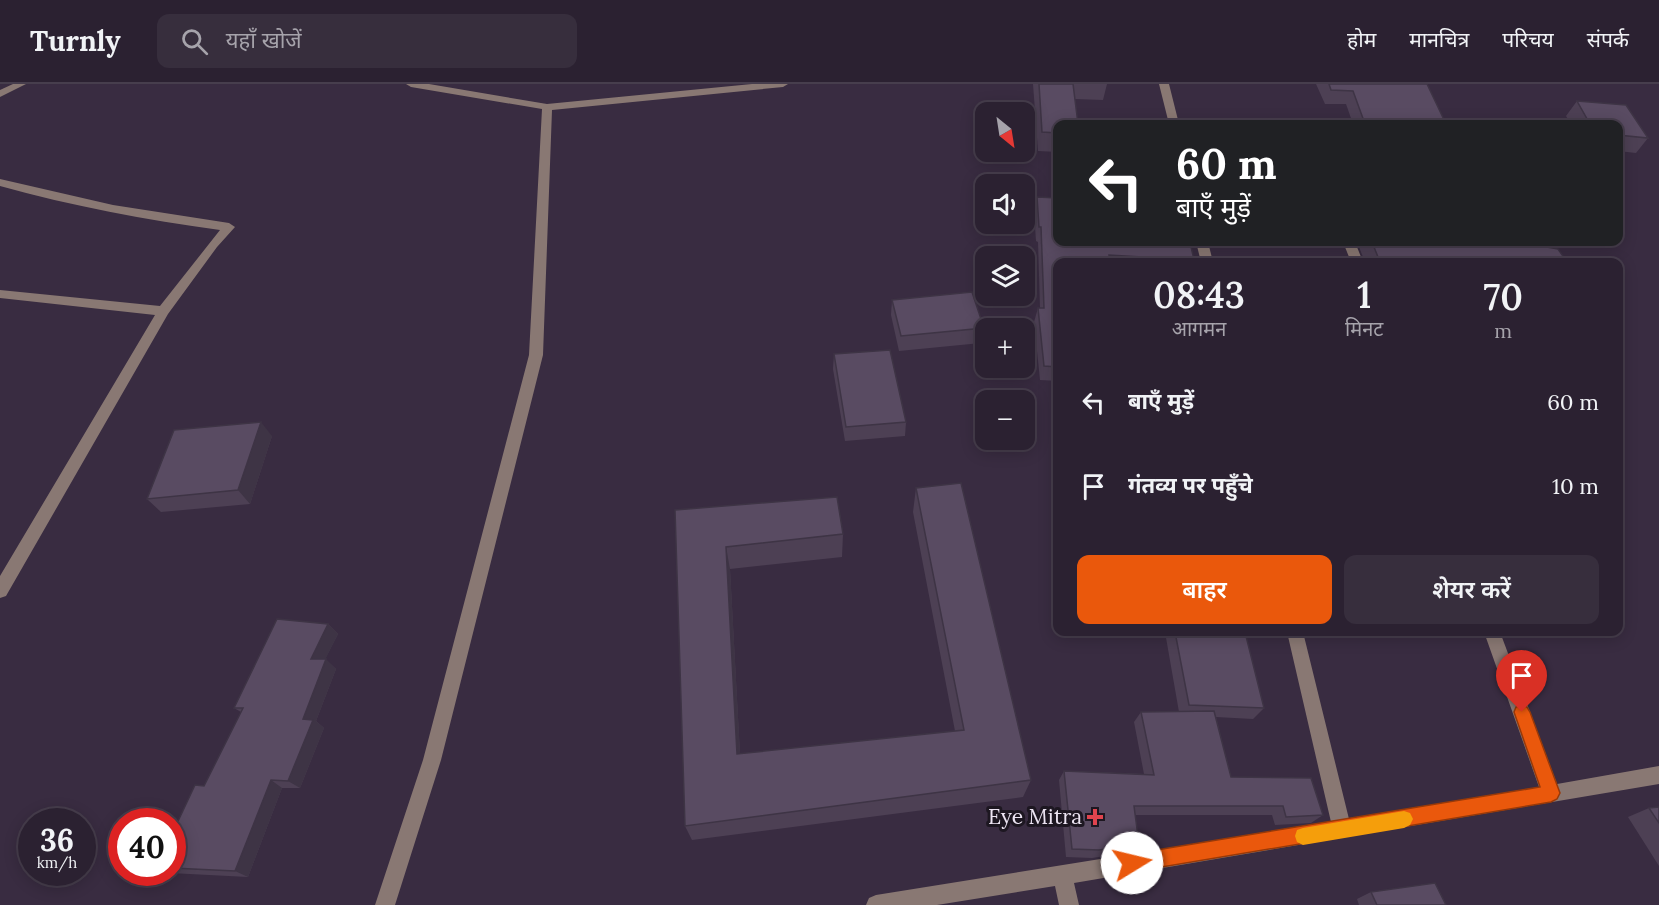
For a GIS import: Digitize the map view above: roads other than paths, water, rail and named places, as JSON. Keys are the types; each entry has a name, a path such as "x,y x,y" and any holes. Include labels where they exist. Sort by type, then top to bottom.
{"street":[{"path":"0,94 21,84"},
{"path":"411,84 547,107 783,84"},
{"path":"1164,84 1173,120"},
{"path":"385,905 432,760 536,355 547,107"},
{"path":"0,182 52,197 137,215 229,227 213,244 163,311 0,591"},
{"path":"0,294 163,311"},
{"path":"1296,636 1342,830"},
{"path":"1493,636 1551,793"},
{"path":"876,905 1342,830 1659,775"},
{"path":"1062,874 1069,905"}],"place":[{"name":"Eye Mitra","path":"1095,817"}]}
